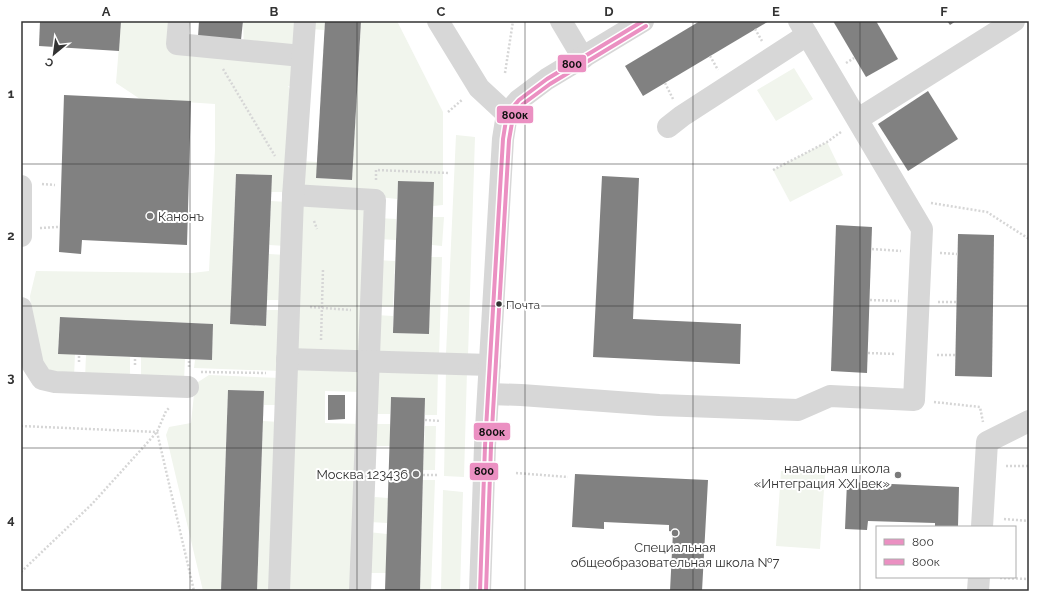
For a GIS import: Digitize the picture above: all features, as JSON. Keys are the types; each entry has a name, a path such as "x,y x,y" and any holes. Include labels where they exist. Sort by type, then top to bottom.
{"street":[{"path":"179,21 177,44 302,56"},
{"path":"279,591 293,195 305,21"},
{"path":"438,21 480,88 508,114"},
{"path":"561,21 583,58"},
{"path":"480,591 485,446 503,139 508,114 519,100 542,83 643,21"},
{"path":"858,119 1014,21"},
{"path":"489,394 659,405 798,410 830,396 914,400 922,229 803,28 668,127"},
{"path":"21,186 21,236"},
{"path":"293,195 375,200 360,591"},
{"path":"21,308 33,365 42,379 55,382 192,379"},
{"path":"287,366 320,360 490,365"},
{"path":"982,523 987,442 1029,421"}],"path":[{"path":"505,73 513,21"},
{"path":"210,47 278,160"},
{"path":"448,112 463,99"},
{"path":"773,170 827,142 858,119"},
{"path":"375,200 376,170 449,173"},
{"path":"912,211 932,202 987,212 1029,239"},
{"path":"320,360 323,269"},
{"path":"289,306 371,311"},
{"path":"21,572 92,504 157,432 166,411 192,379 287,366"},
{"path":"914,400 980,408 987,442"},
{"path":"425,420 441,421"},
{"path":"21,426 157,432"},
{"path":"157,432 194,591"},
{"path":"516,473 568,478"},
{"path":"423,475 439,475"},
{"path":"982,523 1029,520"},
{"path":"978,582 1029,579"}],"shaded area":[{"path":"121,21 179,21 177,44 244,51 243,21 305,21 300,87 288,86 293,94 287,192 271,192 272,175 236,174 230,324 266,326 267,310 283,310 281,371 194,368 195,360 212,360 213,324 60,317 58,353 75,354 74,377 46,376 34,348 30,296 36,271 192,273 209,271 215,150 215,104 140,99 116,83"},
{"path":"311,21 325,21 324,30 310,29"},
{"path":"361,21 397,21 443,112 443,205 433,206 433,182 398,181 397,199 305,189 300,161 317,162 317,178 352,180"},
{"path":"794,68 813,99 776,121 757,90"},
{"path":"456,135 475,137 468,356 446,354"},
{"path":"827,142 843,175 790,202 773,170"},
{"path":"271,201 287,202 286,246 269,245"},
{"path":"358,204 368,211 362,352 298,355 298,206"},
{"path":"433,217 444,217 442,246 432,245"},
{"path":"378,218 396,219 396,240 378,239"},
{"path":"269,254 286,255 285,300 267,300"},
{"path":"431,257 442,257 439,358 378,351 376,315 393,316 393,333 429,334"},
{"path":"377,260 395,261 393,307 376,307"},
{"path":"86,355 130,357 130,380 85,378"},
{"path":"141,357 185,359 184,381 141,380"},
{"path":"297,369 358,372 361,392 325,391 325,423 360,424 354,591 286,591"},
{"path":"379,369 438,370 437,415 425,415 425,398 391,397 390,414 372,414"},
{"path":"446,369 467,371 464,477 444,476"},
{"path":"209,375 281,378 280,405 264,405 264,391 228,390 221,591 203,591 166,435 169,427 191,423 195,384"},
{"path":"263,421 280,422 275,591 257,591"},
{"path":"371,424 390,424 390,446 377,446 371,442"},
{"path":"425,426 436,426 435,470 423,470"},
{"path":"781,471 825,474 820,549 776,546"},
{"path":"423,480 435,480 431,591 420,591"},
{"path":"443,490 463,492 460,591 441,591"},
{"path":"375,497 388,498 387,523 370,522 370,506"},
{"path":"368,532 387,534 386,573 368,573"}],"building":[{"path":"40,21 121,21 119,51 39,46"},
{"path":"199,21 243,21 241,40 198,37"},
{"path":"325,21 361,21 352,180 316,178"},
{"path":"700,21 769,21 643,96 625,66"},
{"path":"833,21 876,21 898,59 866,77"},
{"path":"947,21 956,21 950,25"},
{"path":"928,91 958,139 908,171 878,124"},
{"path":"64,95 191,101 187,245 82,240 81,254 59,252"},
{"path":"236,174 272,175 266,326 230,324"},
{"path":"602,176 639,178 633,319 741,324 740,364 593,357"},
{"path":"398,181 434,182 429,334 393,333"},
{"path":"836,225 872,227 867,373 831,371"},
{"path":"958,234 994,235 992,377 955,376"},
{"path":"60,317 213,324 212,360 58,354"},
{"path":"228,390 264,391 257,591 221,591"},
{"path":"328,395 345,395 345,419 328,420"},
{"path":"391,397 425,398 420,591 385,591"},
{"path":"575,474 708,480 702,591 670,591 673,532 669,531 669,525 604,522 604,529 572,527"},
{"path":"847,482 959,487 958,526 935,526 935,523 868,521 867,530 845,529"}],"transit line":[{"name":"800","path":"507,114 519,100 547,79 643,21"},
{"name":"800к","path":"486,591 491,446 509,140 513,117 523,104 550,84 646,26"},
{"name":"800","path":"480,591 485,446 503,139 507,114"}],"place":[{"name":"Канонъ","path":"150,216"},
{"name":"Почта","path":"499,304"},
{"name":"Москва 123436","path":"416,474"},
{"name":"начальная школа «Интеграция XXI век»","path":"898,475"},
{"name":"Специальная общеобразовательная школа №7","path":"675,533"}]}
